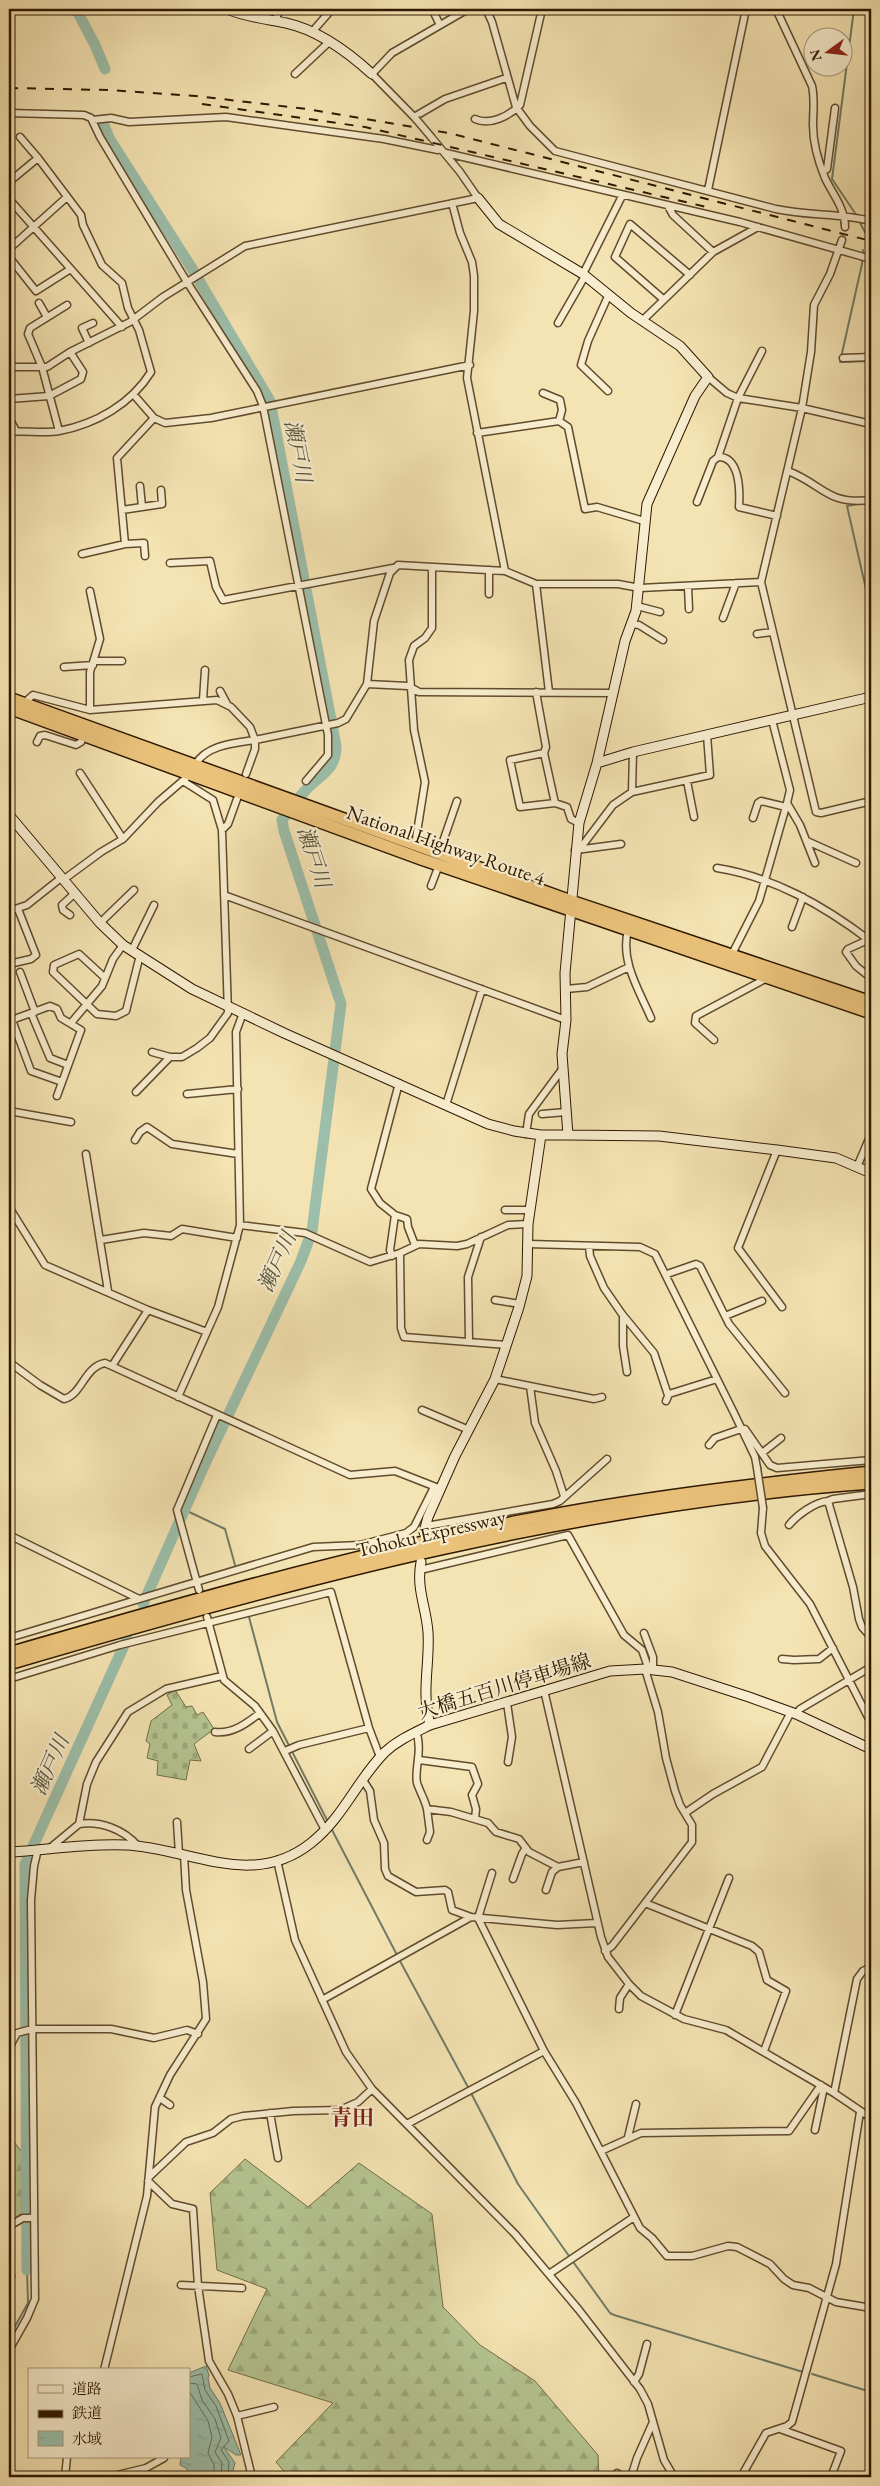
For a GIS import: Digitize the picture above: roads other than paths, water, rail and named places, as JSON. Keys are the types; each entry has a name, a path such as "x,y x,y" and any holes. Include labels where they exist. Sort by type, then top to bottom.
{"highway":[{"name":"National Highway Route 4","path":"9,698 189,773"},
{"name":"National Highway Route 4","path":"9,708 189,773 277,800 571,906 730,959 767,978 871,1013"},
{"name":"National Highway Route 4","path":"308,811 415,845 439,859"},
{"name":"National Highway Route 4","path":"571,906 628,930 871,1002"},
{"name":"Tohoku Expressway","path":"9,1653 291,1574 521,1521 705,1490 871,1472"},
{"name":"Tohoku Expressway","path":"9,1664 303,1582 514,1534 706,1501 871,1483"}],"street":[{"path":"226,9 312,32 353,57 415,118 446,153 499,224 584,275 680,346 727,394 738,398 802,408 871,424"},
{"path":"274,21 281,9"},
{"path":"312,32 332,9"},
{"path":"432,9 440,25"},
{"path":"372,74 392,53 468,9"},
{"path":"486,9 492,22 506,78 516,108 555,152 804,215 853,216 871,221"},
{"path":"475,119 488,122 520,105 542,9"},
{"path":"708,190 746,9"},
{"path":"776,9 812,86 815,96 813,125 816,152 845,216 845,227"},
{"path":"861,9 871,11"},
{"path":"294,74 329,42"},
{"path":"415,118 445,99 506,78"},
{"path":"823,171 827,169 835,108"},
{"path":"9,113 84,115 92,120 100,137 257,391 264,406 328,725 330,744 328,755 306,781"},
{"path":"92,120 111,118 143,122 226,117 384,139 438,150"},
{"path":"9,418 12,431 58,431 107,415 134,395 151,372 134,318 128,308 122,283 102,264 83,225 81,215 20,137"},
{"path":"446,153 758,227 858,257 871,259"},
{"path":"9,182 38,158"},
{"path":"558,323 584,275 622,196"},
{"path":"9,250 67,197"},
{"path":"9,367 47,367 70,352 122,327 198,275 245,246 478,198"},
{"path":"9,199 69,270 122,327"},
{"path":"452,203 460,233 472,262 474,311 470,366 467,378 505,571"},
{"path":"668,206 673,215 714,252"},
{"path":"663,299 616,257 630,224 690,275"},
{"path":"643,320 714,252 758,227"},
{"path":"842,240 830,274 814,306 811,352 802,408 761,582 816,812 821,813 871,801"},
{"path":"9,257 36,291 69,270"},
{"path":"608,391 581,365 588,341 609,294"},
{"path":"39,303 46,317"},
{"path":"58,431 42,367 28,330 67,305"},
{"path":"89,343 82,328 93,323"},
{"path":"696,502 713,461 718,457 738,398 762,351"},
{"path":"9,399 48,396 82,379 83,372 70,352"},
{"path":"843,358 871,357"},
{"path":"134,395 154,418 165,423 211,418 470,366"},
{"path":"568,1135 563,1068 563,1038 566,1020 566,989 575,850 579,823 597,763 625,641 637,606 647,504 664,461 695,396 708,376"},
{"path":"543,393 560,400 562,410 559,421"},
{"path":"125,544 117,458 154,418"},
{"path":"478,434 559,421 568,427 584,509 597,507 644,520"},
{"path":"718,457 724,457 733,464 741,493 739,507 777,516"},
{"path":"788,471 835,498 849,502 871,500"},
{"path":"140,486 142,507"},
{"path":"122,510 162,504 161,490"},
{"path":"82,554 125,544 144,543 145,556"},
{"path":"170,563 210,561 216,587 223,600 393,568 403,564 505,571 536,584 618,584 640,588 761,582"},
{"path":"415,845 425,782 414,730 409,660 411,651 432,628 432,566"},
{"path":"9,911 18,909 38,898 101,852 123,840 168,792 189,773 202,754 234,743 338,723 346,719 367,684 374,621 393,568"},
{"path":"489,570 489,594"},
{"path":"723,618 736,583"},
{"path":"536,584 549,692"},
{"path":"688,587 689,609"},
{"path":"90,591 100,639 88,687 90,710"},
{"path":"637,606 660,612"},
{"path":"631,624 639,625 663,640"},
{"path":"757,634 772,632"},
{"path":"64,667 122,661"},
{"path":"203,700 205,670"},
{"path":"367,684 411,688 418,692 613,693"},
{"path":"220,691 227,704 250,727 255,740 255,749 246,774"},
{"path":"536,692 546,747 544,753 556,803"},
{"path":"24,703 32,695 90,710 137,708 203,700 217,700 227,704"},
{"path":"597,763 707,734 871,697"},
{"path":"730,959 759,900 790,790 772,720"},
{"path":"575,850 582,846 612,805 632,792 710,775 707,734"},
{"path":"37,742 40,736 45,735 76,745 82,742 84,735"},
{"path":"632,792 633,752"},
{"path":"544,753 510,760 520,807 556,803 567,807 571,819 579,823"},
{"path":"80,773 123,840"},
{"path":"152,1052 170,1057 182,1057 210,1038 228,1012 229,1006 222,830 213,800 189,773"},
{"path":"687,781 694,818"},
{"path":"222,830 228,824 237,799"},
{"path":"431,886 457,801"},
{"path":"753,818 758,803 761,801 787,805"},
{"path":"787,805 807,841 816,863"},
{"path":"9,815 100,923 124,945 192,989 494,1126 526,1134 659,1136 777,1150 836,1158 871,1173"},
{"path":"807,841 856,863"},
{"path":"575,850 621,844"},
{"path":"717,868 764,880 804,897 832,912 870,939"},
{"path":"100,923 134,890"},
{"path":"70,915 63,910 62,905 74,894"},
{"path":"224,895 566,1020"},
{"path":"792,927 804,897"},
{"path":"104,977 79,954 54,965 53,972 97,1014 116,1016 126,1011 136,953 154,905"},
{"path":"9,964 31,959 36,955 18,909"},
{"path":"628,930 624,951 651,1018"},
{"path":"870,939 848,949 846,952 856,966 871,978"},
{"path":"71,1023 102,986 112,959 124,945"},
{"path":"566,989 587,987 629,967"},
{"path":"20,972 50,1058 68,1065"},
{"path":"714,1040 695,1023 696,1016 767,978"},
{"path":"446,1105 482,988"},
{"path":"57,1096 81,1030 61,1018 57,1009 50,1006 10,1021 31,1071 62,1082"},
{"path":"178,1397 218,1307 240,1225 236,1032 243,1013"},
{"path":"136,1092 170,1057"},
{"path":"526,1134 529,1114 563,1068"},
{"path":"399,1083 371,1189 380,1203 395,1215 407,1219 415,1245"},
{"path":"187,1094 238,1089"},
{"path":"9,1111 71,1122"},
{"path":"542,1114 566,1112"},
{"path":"136,1140 140,1132 147,1127 172,1144 238,1154"},
{"path":"858,1167 871,1134"},
{"path":"9,1638 313,1546 360,1545 406,1533 414,1527 438,1488 469,1430 495,1379 507,1345 527,1276 528,1224 541,1135"},
{"path":"777,1150 738,1248 782,1307"},
{"path":"86,1154 108,1291"},
{"path":"9,1206 45,1265 148,1310 208,1332"},
{"path":"505,1210 530,1210"},
{"path":"392,1256 390,1250 395,1215"},
{"path":"240,1225 305,1233 370,1262 400,1254 415,1245 424,1243 457,1246 481,1238 508,1225 528,1224"},
{"path":"101,1240 144,1234 171,1236 182,1229 237,1238"},
{"path":"469,1341 468,1277 481,1238"},
{"path":"528,1244 644,1248 655,1254 667,1274 755,1457 763,1508 761,1534 765,1546 810,1604 871,1724"},
{"path":"589,1246 590,1256 604,1288 623,1316 654,1353 667,1398 717,1379"},
{"path":"400,1254 402,1335 406,1338 507,1345"},
{"path":"667,1274 698,1265 724,1316 785,1393"},
{"path":"495,1300 520,1304"},
{"path":"724,1316 762,1301"},
{"path":"112,1366 148,1310"},
{"path":"623,1316 623,1346 627,1372"},
{"path":"9,1362 64,1400 71,1397 96,1366 105,1363 220,1417 350,1474 395,1472 438,1488"},
{"path":"495,1379 594,1399 602,1397"},
{"path":"530,1386 535,1423 556,1471 564,1496"},
{"path":"738,1409 743,1429 770,1466 777,1468 871,1460"},
{"path":"422,1410 469,1430"},
{"path":"199,1590 178,1510 220,1417"},
{"path":"709,1445 715,1438 743,1429"},
{"path":"762,1453 782,1438"},
{"path":"438,1488 425,1529 553,1504 607,1459"},
{"path":"789,1525 794,1519 816,1505 833,1499 871,1494"},
{"path":"828,1501 852,1586 859,1619 862,1627 871,1637"},
{"path":"9,1535 140,1599"},
{"path":"430,1725 424,1698 428,1630 420,1593 421,1566 568,1535 624,1635 642,1650 649,1670 670,1773 680,1805 692,1826 691,1845 666,1874 612,1946 605,1951"},
{"path":"9,1679 208,1620 331,1592 369,1728 380,1757"},
{"path":"208,1620 222,1676 228,1685 248,1700 260,1713 289,1749 328,1827"},
{"path":"644,1633 654,1661 649,1670"},
{"path":"782,1658 794,1660 819,1658 833,1648"},
{"path":"685,1813 713,1794 762,1767 794,1713 871,1667"},
{"name":"大橋五百川停車場線","path":"9,1852 138,1846 212,1862 251,1867 277,1860 311,1843 328,1827 380,1757 394,1745 416,1731 430,1725 610,1671 649,1670 690,1677 794,1713 871,1749"},
{"path":"79,1824 87,1784 96,1762 103,1748 128,1712 166,1689 222,1676"},
{"path":"544,1690 605,1951 629,1984 646,1999 675,2015 684,2019 719,2026 834,2093 871,2118"},
{"path":"507,1703 512,1737 508,1762"},
{"path":"215,1732 228,1732 240,1728 260,1713"},
{"path":"289,1749 369,1728"},
{"path":"248,1749 273,1731"},
{"path":"416,1731 420,1760 417,1782 425,1797 428,1809 430,1832 427,1840"},
{"path":"420,1760 472,1767 478,1784 472,1795 476,1809 476,1819"},
{"path":"363,1780 370,1791 374,1820 384,1842 385,1869 388,1876 416,1892 445,1890 450,1897 452,1910 474,1917 557,1924 597,1922"},
{"path":"428,1809 451,1812 488,1823 496,1832 519,1839 526,1848 558,1867"},
{"path":"105,2368 132,2264 149,2179 155,2107 170,2076 206,2019 205,1994 186,1890 177,1822"},
{"path":"49,1849 79,1824 95,1823 107,1826 132,1838 138,1846"},
{"path":"513,1879 526,1848"},
{"path":"9,2350 27,2318 35,2298 28,2030 34,1850"},
{"path":"277,1860 295,1940 346,2052 361,2076 515,2234 550,2274 634,2382 648,2404 664,2460 674,2477"},
{"path":"546,1890 552,1872 558,1867 584,1862"},
{"path":"322,2000 474,1917 492,1873"},
{"path":"675,2015 730,1878"},
{"path":"645,1904 755,1948 761,1956 767,1980 786,1992 764,2051"},
{"path":"474,1917 544,2051 567,2087 601,2150 640,2228 652,2238 667,2256 692,2256 728,2246 737,2247 770,2264 784,2279 793,2284 809,2288 848,2306 871,2308"},
{"path":"834,2093 857,1979 863,1971 871,1967"},
{"path":"619,2009 620,1998 629,1984"},
{"path":"9,2048 17,2034 28,2030 111,2029 154,2038 187,2030 198,2034"},
{"path":"407,2124 544,2051"},
{"path":"601,2150 641,2133 789,2131 822,2086"},
{"path":"815,2130 822,2086"},
{"path":"149,2179 186,2142 213,2133 234,2118 340,2110 350,2107 372,2088"},
{"path":"160,2098 170,2105"},
{"path":"628,2137 636,2104"},
{"path":"741,2477 766,2433 780,2429 792,2422 836,2264 860,2112"},
{"path":"270,2114 278,2158"},
{"path":"149,2179 172,2204 193,2209 198,2286 209,2361 224,2386 237,2416 252,2477"},
{"path":"550,2274 634,2217"},
{"path":"9,2226 23,2218 33,2218"},
{"path":"9,2269 11,2276 9,2282"},
{"path":"180,2285 242,2288"},
{"path":"634,2382 639,2374 647,2344"},
{"path":"237,2416 274,2407"},
{"path":"631,2477 653,2422"},
{"path":"780,2429 841,2451 831,2477"},
{"path":"65,2477 67,2458"},
{"path":"109,2477 146,2468 164,2458"}],"water":[{"path":"206,2366 210,2388 220,2403 241,2455 236,2455 224,2447 235,2463 232,2474 235,2477 190,2477 186,2468 180,2465 181,2458 190,2458 190,2373"}],"waterway":[{"name":"瀬戸川","path":"76,9 105,69"},
{"path":"854,9 832,179 857,216"},
{"name":"瀬戸川","path":"102,120 109,138 191,267 270,401 336,746 335,755 330,767 309,786 282,820 341,1004 312,1231 301,1261 203,1468 143,1604"},
{"path":"859,221 865,232"},
{"path":"863,250 862,264 840,362 871,361"},
{"path":"864,503 847,506 871,611"},
{"path":"185,1510 225,1529 235,1565"},
{"path":"249,1617 277,1722 328,1822"},
{"name":"瀬戸川","path":"27,2270 25,1864 127,1639"},
{"path":"331,1828 397,1955"},
{"path":"400,1961 469,2089"},
{"path":"471,2093 518,2184 569,2256"},
{"path":"574,2263 610,2313 614,2315 803,2372"},
{"path":"9,2337 28,2303 27,2270"},
{"path":"812,2374 871,2392"}],"tunnel":[{"path":"842,240 845,227"}],"railway":[{"path":"9,88 108,90 196,96 307,109 449,133 871,241"},
{"path":"202,104 365,127 711,208"}],"district":[{"name":"青田","path":"352,2117"}]}
